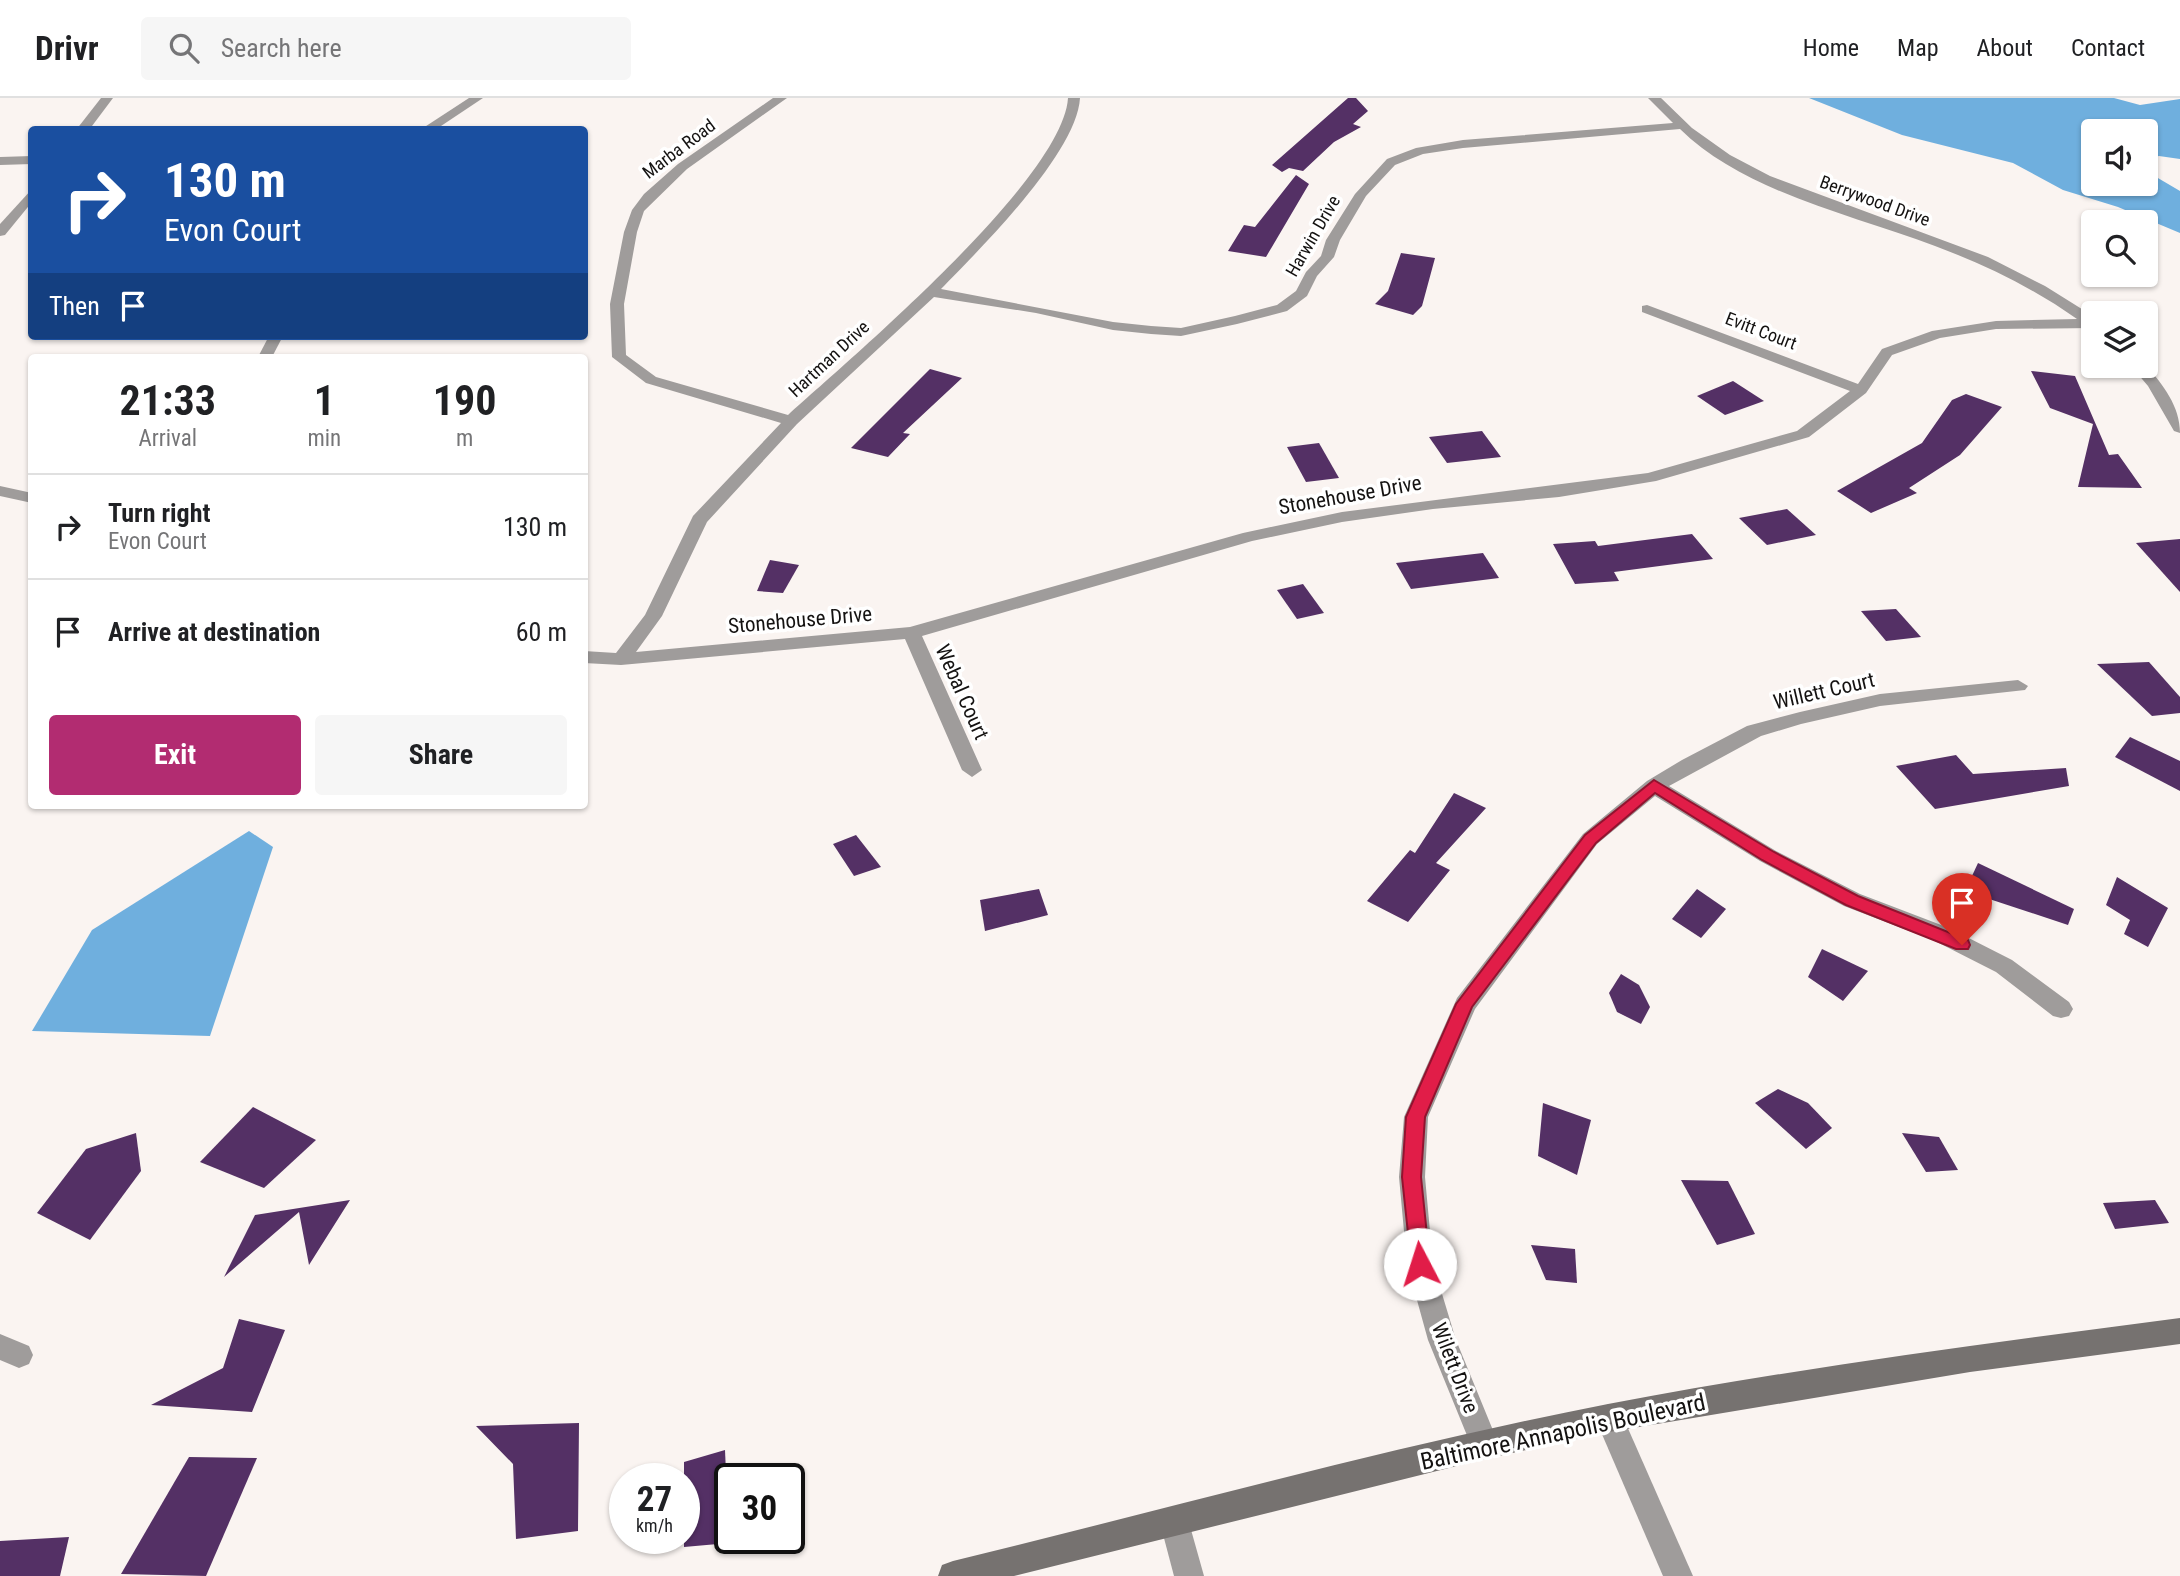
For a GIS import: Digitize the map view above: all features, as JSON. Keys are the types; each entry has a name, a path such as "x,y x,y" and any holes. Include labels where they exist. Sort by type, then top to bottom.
{"main road":[{"name":"Baltimore Annapolis Boulevard","path":"953,1576 1485,1445 1609,1418 1970,1359 2180,1331"}],"street":[{"path":"85,126 107,98"},
{"path":"432,126 477,98"},
{"name":"Marba Road","path":"780,98 647,197 636,213 616,301 615,343 619,357 650,380 791,421"},
{"name":"Hartman Drive","path":"621,659 653,616 698,520 791,421 932,292 1030,184 1073,116 1074,98"},
{"name":"Berrywood Drive","path":"1654,98 1679,126 1734,164 1823,203 1980,259 2037,287 2081,316"},
{"name":"Harwin Drive","path":"932,292 1037,309 1113,326 1151,330 1181,332 1237,320 1282,308 1302,293 1311,275 1327,257 1333,240 1360,194 1391,162 1420,151 1463,144 1679,126"},
{"path":"0,150 28,149"},
{"path":"0,162 28,160"},
{"path":"0,232 28,198"},
{"name":"Evitt Court","path":"1647,309 1861,390"},
{"name":"Stonehouse Drive","path":"588,657 621,659 911,632 1249,537 1292,528 1433,504 1559,492 1650,478 1804,434 1861,390 1888,352 1937,334 1996,325 2081,323"},
{"path":"2149,378 2180,428"},
{"path":"0,491 28,497"},
{"name":"Webal Court","path":"911,632 972,770"},
{"name":"Willett Court","path":"1654,786 1754,731 1800,718 1880,700 2018,686"},
{"path":"1654,786 1768,856 1852,900 1941,934 2004,966 2061,1009"},
{"name":"Wilett Drive","path":"1485,1445 1442,1340 1420,1264 1412,1177 1416,1117 1465,1004 1494,963 1590,839 1654,786"},
{"path":"1609,1418 1678,1576"},
{"path":"1175,1523 1189,1576"}],"water":[{"path":"1809,98 2114,98 2140,105 2180,99 2180,159 2158,156 2158,119 2081,119 2081,196 2063,190 2013,163 1902,135"},
{"path":"2158,178 2180,191 2180,233 2158,224 2158,210 2125,210 2082,196 2158,196"},
{"path":"249,831 273,847 210,1036 32,1031 92,930"}],"building":[{"path":"1348,98 1356,98 1368,111 1353,124 1361,127 1334,142 1303,171 1289,168 1282,172 1272,165"},
{"path":"1296,175 1309,184 1266,257 1228,251 1244,225 1255,227"},
{"path":"1401,253 1435,258 1422,306 1413,315 1375,304 1388,291"},
{"path":"930,369 962,378 903,433 910,434 888,457 851,448"},
{"path":"2031,371 2075,376 2109,455 2118,454 2142,488 2078,487 2093,424 2050,408"},
{"path":"1733,381 1764,401 1725,415 1697,396"},
{"path":"1966,394 2002,407 1960,455 1909,488 1917,493 1871,513 1837,491 1922,443 1952,400"},
{"path":"1482,431 1501,457 1447,463 1429,437"},
{"path":"1319,443 1339,478 1306,482 1287,447"},
{"path":"1787,509 1816,535 1767,545 1739,518"},
{"path":"1692,534 1713,559 1614,572 1619,581 1575,584 1553,544 1595,541 1598,546"},
{"path":"2180,539 2180,592 2136,543"},
{"path":"1483,553 1499,578 1411,589 1396,563"},
{"path":"770,560 799,565 783,593 757,591"},
{"path":"1303,584 1324,613 1297,619 1277,590"},
{"path":"1896,609 1921,637 1886,641 1861,611"},
{"path":"2149,662 2180,697 2180,713 2152,716 2097,664"},
{"path":"2130,737 2180,761 2180,791 2115,757"},
{"path":"1956,755 1973,774 2066,768 2069,786 1935,809 1896,766"},
{"path":"1454,793 1486,808 1436,863 1450,870 1408,922 1367,901 1410,850 1415,853"},
{"path":"856,835 881,867 854,876 833,844"},
{"path":"1978,863 2074,909 2068,925 1965,891"},
{"path":"2117,877 2168,908 2148,947 2124,934 2130,920 2106,905"},
{"path":"1039,889 1048,915 985,931 980,900"},
{"path":"1697,889 1726,909 1701,938 1672,919"},
{"path":"1822,949 1868,971 1843,1001 1808,977"},
{"path":"1621,974 1639,985 1650,1007 1641,1024 1617,1012 1609,993"},
{"path":"1778,1089 1808,1103 1832,1128 1806,1149 1755,1103"},
{"path":"1543,1103 1591,1120 1577,1175 1538,1156"},
{"path":"253,1107 316,1140 264,1188 200,1162"},
{"path":"136,1133 141,1171 90,1240 37,1213 86,1149"},
{"path":"1902,1133 1939,1137 1958,1170 1926,1172"},
{"path":"1681,1180 1728,1181 1755,1234 1717,1245"},
{"path":"350,1200 309,1265 299,1212 224,1277 255,1215"},
{"path":"2155,1200 2169,1223 2115,1229 2103,1203"},
{"path":"1531,1245 1575,1249 1577,1283 1546,1280"},
{"path":"239,1319 285,1330 252,1412 151,1405 223,1368"},
{"path":"579,1423 578,1531 516,1539 513,1464 476,1426"},
{"path":"725,1450 726,1463 714,1463 714,1544 700,1546 700,1463 684,1462"},
{"path":"189,1457 257,1458 206,1576 121,1574"},
{"path":"69,1537 60,1576 0,1576 0,1541"}],"route":[{"path":"1420,1264 1412,1177 1416,1117 1465,1004 1590,839 1654,786 1768,856 1852,900 1941,934 1962,945"}]}
